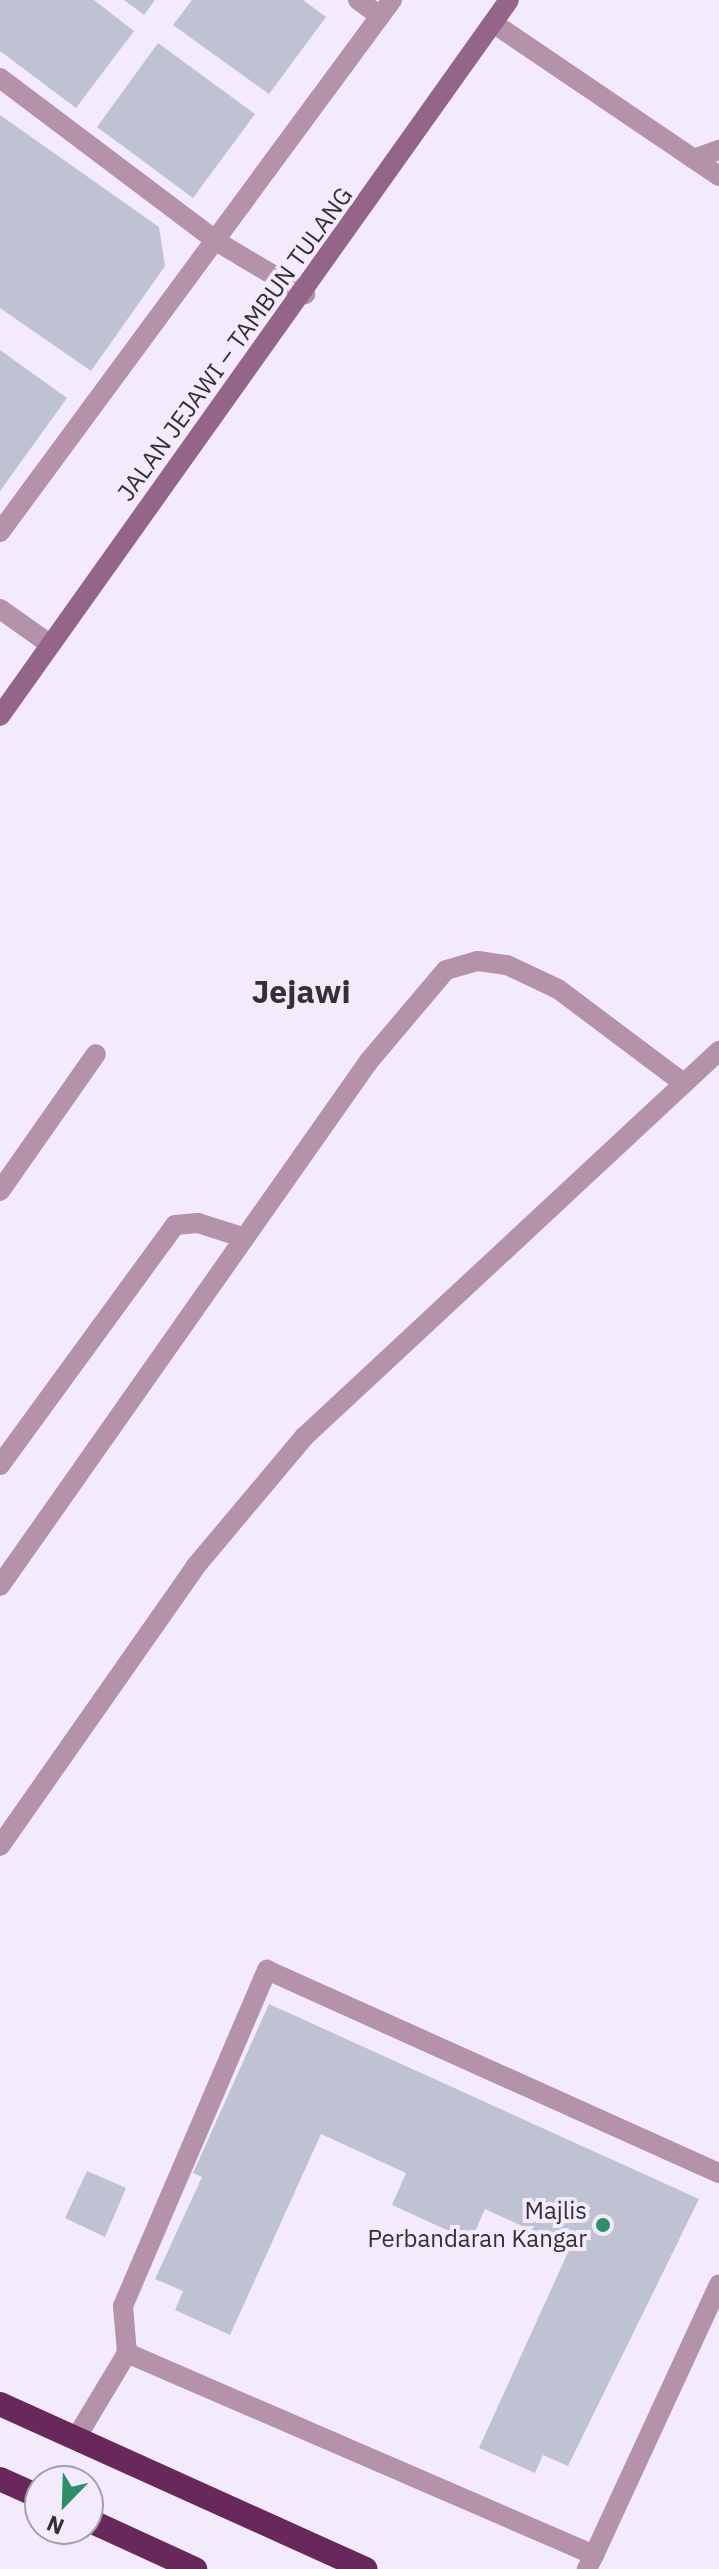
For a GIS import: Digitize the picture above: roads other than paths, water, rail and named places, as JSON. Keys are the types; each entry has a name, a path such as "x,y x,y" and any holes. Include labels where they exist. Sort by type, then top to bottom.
{"highway":[{"path":"0,2404 366,2569"},
{"path":"0,2479 24,2490"},
{"path":"104,2527 195,2569"}],"street":[{"path":"0,532 386,8 358,0"},
{"name":"JALAN JEJAWI – TAMBUN TULANG","path":"0,716 305,294 509,0"},
{"path":"493,23 719,176"},
{"path":"0,78 216,241 305,294"},
{"path":"694,159 719,150"},
{"path":"0,609 51,645"},
{"path":"0,1586 369,1061 446,970 478,961 507,965 558,989 682,1082"},
{"path":"0,1846 195,1567 304,1437 682,1082 719,1051"},
{"path":"0,1191 96,1054"},
{"path":"0,1465 175,1225 198,1223 245,1238"},
{"path":"76,2438 127,2353 123,2306 267,1970 719,2173"},
{"path":"127,2353 590,2562 719,2284"}],"place":[{"name":"Majlis Perbandaran Kangar","path":"603,2225"}],"district":[{"name":"Jejawi","path":"301,991"}]}
